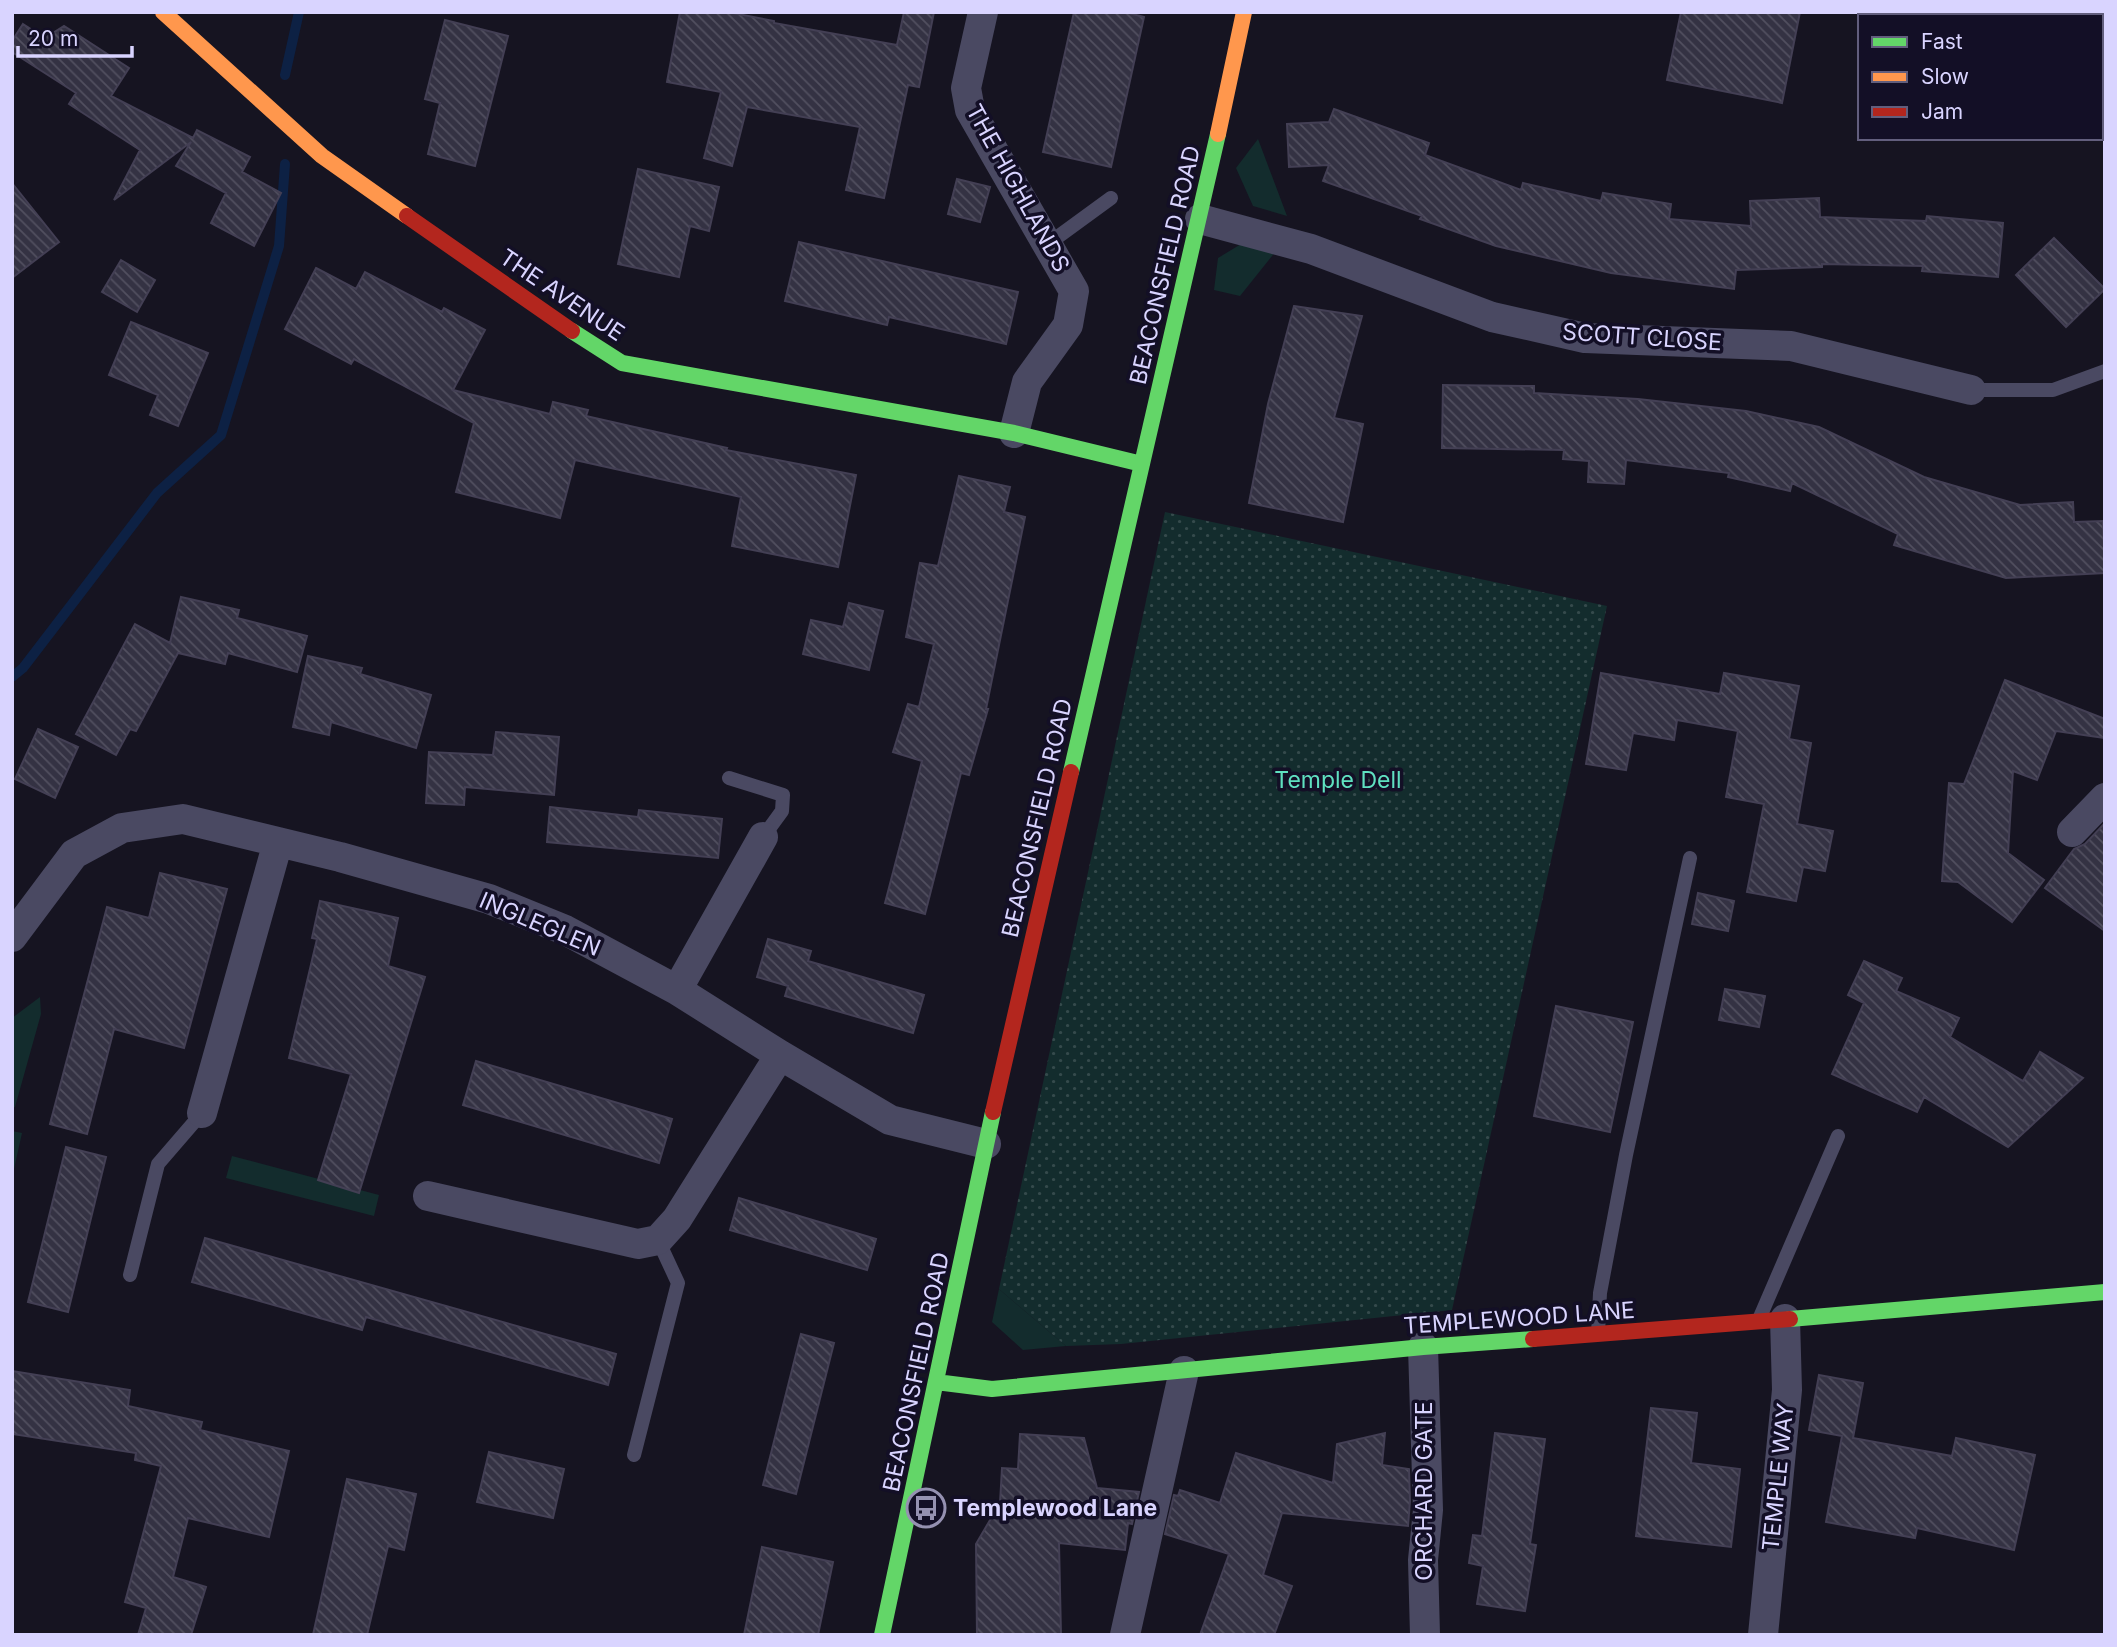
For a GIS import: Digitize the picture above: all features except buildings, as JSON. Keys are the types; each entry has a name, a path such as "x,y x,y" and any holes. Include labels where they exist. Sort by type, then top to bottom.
{"street":[{"name":"THE AVENUE","path":"163,12 322,156 535,307 622,363 1014,433 1142,464"},
{"name":"THE HIGHLANDS","path":"983,12 966,88 970,110 1074,291 1068,325 1027,382 1014,433"},
{"name":"BEACONSFIELD ROAD","path":"882,1635 986,1144 1200,219 1244,12"},
{"name":"SCOTT CLOSE","path":"1200,219 1311,249 1492,317 1585,338 1791,346 1971,390"},
{"path":"2072,832 2105,798"},
{"name":"INGLEGLEN","path":"12,937 74,854 122,828 183,819 489,899 565,930 677,990 890,1120 986,1144"},
{"path":"677,990 763,837"},
{"path":"202,1114 278,842"},
{"path":"428,1196 638,1244 658,1240 677,1219 780,1055"},
{"name":"TEMPLEWOOD LANE","path":"936,1382 992,1389 1423,1347 1598,1335 2105,1292"},
{"name":"TEMPLE WAY","path":"1763,1635 1787,1390 1772,1320"},
{"name":"ORCHARD GATE","path":"1423,1347 1428,1510 1423,1560 1425,1634"},
{"path":"1125,1635 1184,1371"}],"lane":[{"path":"1048,244 1111,198"},
{"path":"1971,390 2053,390 2105,371"},
{"path":"729,778 783,796 782,811 763,837"},
{"path":"1598,1335 1600,1293 1689,859"},
{"path":"130,1275 158,1164 202,1114"},
{"path":"1772,1320 1838,1136"},
{"path":"634,1455 678,1283 658,1240"}],"green space":[{"path":"1258,139 1287,216 1253,206 1236,168"},
{"path":"1246,241 1280,246 1240,296 1214,290 1218,258"},
{"name":"Temple Dell","path":"1165,512 1607,606 1452,1310 1121,1344 1066,1346 999,1289"},
{"path":"40,997 41,1014 15,1107 12,1108 12,1018"},
{"path":"12,1131 22,1133 12,1178"},
{"path":"232,1156 379,1195 374,1216 226,1178"},
{"path":"999,1289 1066,1346 1023,1350 992,1322"}],"waterway":[{"path":"285,75 299,12"},
{"path":"12,677 23,668 157,493 221,435 279,246 285,164"}],"traffic: fast":[{"path":"1071,772 1218,134"},
{"path":"572,331 622,363 1014,433 1142,464"},
{"path":"882,1635 993,1112"},
{"path":"1790,1319 2105,1292"},
{"path":"936,1382 992,1389 1423,1347 1533,1339"}],"traffic: slow":[{"path":"163,12 322,156 407,216"},
{"path":"1218,134 1244,12"}],"traffic: jam":[{"path":"407,216 572,331"},
{"path":"993,1112 1071,772"},
{"path":"1533,1339 1790,1319"}],"place":[{"name":"Templewood Lane","path":"926,1508"}]}
